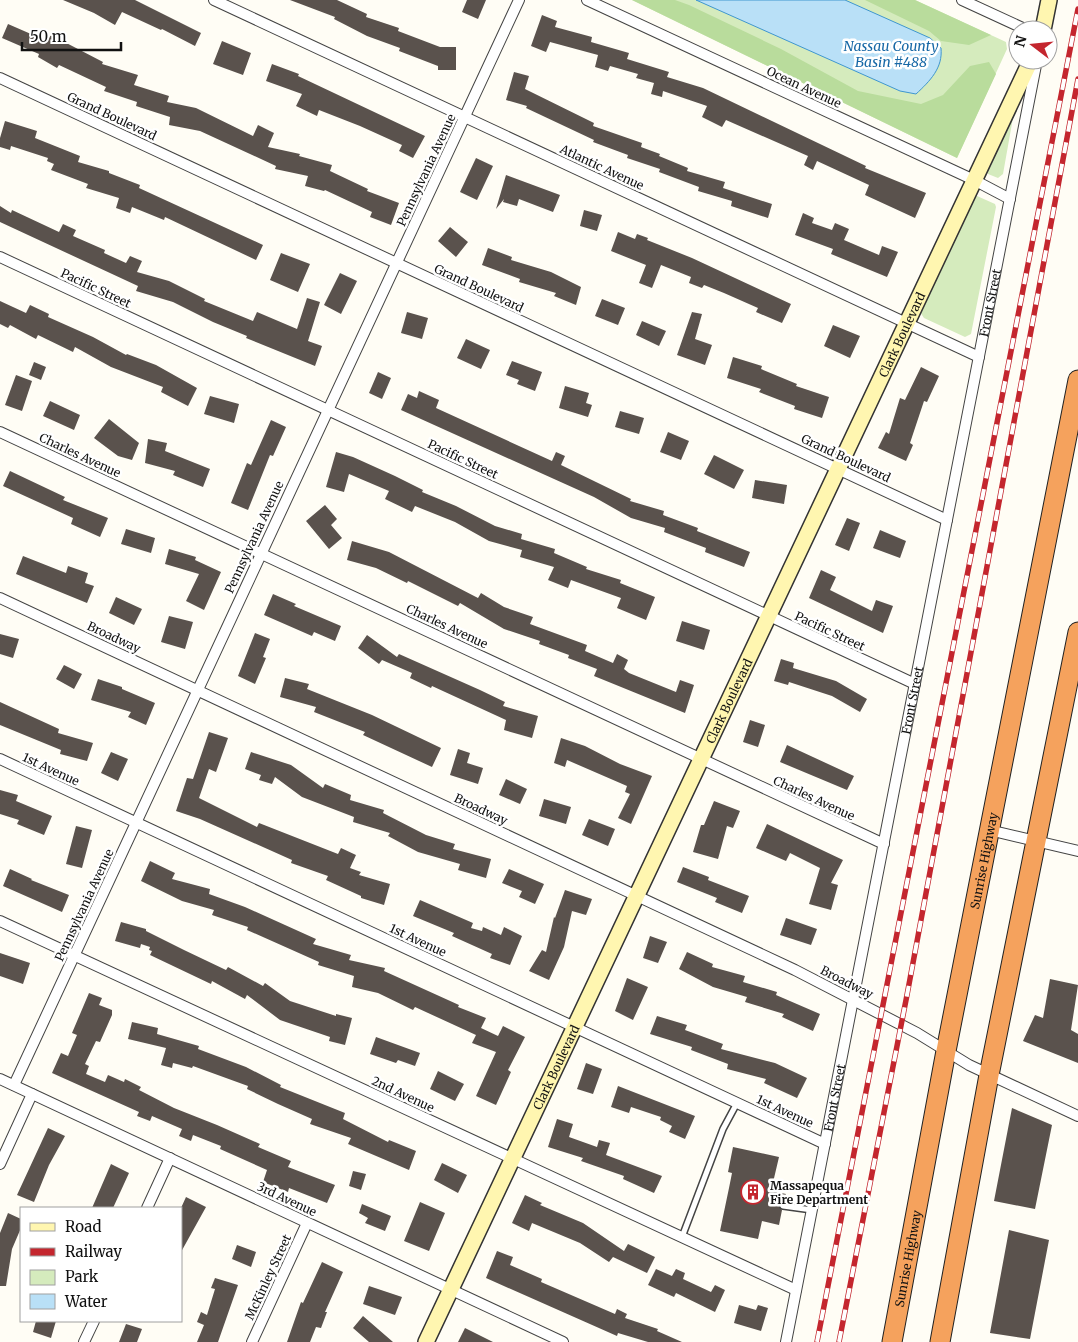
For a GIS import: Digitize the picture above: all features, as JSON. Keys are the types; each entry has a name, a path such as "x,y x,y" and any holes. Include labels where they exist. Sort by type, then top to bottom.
{"highway":[{"name":"Sunrise Highway","path":"892,1342 946,1050 1078,380"},
{"path":"1060,469 1078,422"},
{"path":"940,1342 989,1075 1078,632"}],"street":[{"name":"Atlantic Avenue","path":"214,0 979,357"},
{"name":"Pennsylvania Avenue","path":"14,1086 519,0"},
{"name":"Ocean Avenue","path":"587,0 1010,198"},
{"path":"962,0 1008,21"},
{"path":"1045,20 1049,0"},
{"name":"Clark Boulevard","path":"426,1342 1026,70"},
{"name":"Front Street","path":"786,1342 1035,70"},
{"name":"Grand Boulevard","path":"0,78 947,520"},
{"name":"Pacific Street","path":"0,257 915,684"},
{"name":"Charles Avenue","path":"0,432 884,844"},
{"name":"Broadway","path":"0,598 795,970 946,1050 969,1065 1078,1116"},
{"name":"1st Avenue","path":"0,759 825,1144"},
{"path":"989,830 1078,850"},
{"name":"2nd Avenue","path":"0,921 796,1290"},
{"name":"3rd Avenue","path":"0,1079 563,1342"},
{"path":"0,1164 32,1094"},
{"path":"147,1207 170,1158"},
{"name":"McKinley Street","path":"252,1342 308,1223"},
{"path":"84,1342 94,1322"}],"lane":[{"path":"682,1237 723,1129 738,1103"},
{"path":"783,1206 812,1210"}],"green space":[{"path":"632,0 915,0 1006,42 1007,49 957,158"},
{"path":"632,0 675,0 689,5 781,49 858,91 921,104 943,95 970,66 989,62 996,74 957,158"},
{"path":"865,0 915,0 991,35 969,45 941,41 929,31"},
{"path":"1014,112 1003,174 998,178 988,174 986,170"},
{"path":"977,196 995,204 996,207 971,334 965,337 924,318 920,312 973,198"}],"water":[{"name":"Nassau County Basin #488","path":"696,0 845,0 930,38 941,48 940,62 931,79 916,94 900,91"}],"building":[{"path":"63,0 135,0 201,33 195,46 122,12 115,25 94,13"},
{"path":"290,0 337,0 367,14 366,17 399,28 398,31 440,47 456,47 456,70 438,70 438,66 399,51 400,48 367,36 334,19 335,17"},
{"path":"467,0 486,0 478,19 462,12"},
{"path":"542,15 557,21 555,27 592,37 591,42 629,53 627,59 669,72 667,77 703,88 866,166 865,168 926,193 915,218 865,195 869,185 817,161 813,170 804,165 808,156 726,120 722,127 702,117 707,106 663,91 662,97 651,94 654,83 636,78 638,74 610,66 608,71 595,67 598,55 550,42 546,52 531,46"},
{"path":"8,24 47,41 51,35 103,62 102,64 138,75 134,85 169,96 167,102 196,108 253,136 258,125 274,133 268,147 300,154 299,156 332,165 330,171 368,189 367,191 399,203 391,225 370,217 372,212 325,190 305,186 308,176 275,169 276,166 200,131 169,125 170,117 136,106 137,102 104,91 106,87 59,65 57,68 38,57 39,54 2,38"},
{"path":"222,41 251,53 243,75 213,64"},
{"path":"272,64 299,74 298,76 425,136 413,158 399,151 402,145 360,126 319,110 317,116 296,106 302,94 266,81"},
{"path":"514,72 529,76 525,89 594,123 593,126 642,143 641,147 688,168 687,171 725,182 723,188 772,204 768,218 731,206 732,201 698,191 699,187 659,172 660,169 627,158 628,155 593,142 594,140 526,108 527,106 506,100"},
{"path":"5,121 37,131 35,138 80,156 78,162 109,171 109,173 140,185 139,188 263,245 256,260 165,217 164,220 132,207 130,213 116,208 119,198 86,188 88,184 51,170 54,164 47,161 48,158 11,146 10,150 0,147 0,138"},
{"path":"476,158 493,166 477,200 460,192"},
{"path":"506,175 560,195 553,212 519,199 517,206 503,202 504,199 496,209"},
{"path":"0,206 11,213 12,210 59,232 63,224 76,230 73,236 105,250 104,253 126,263 130,256 142,261 137,272 169,281 205,299 204,301 253,321 257,312 297,329 307,298 320,302 308,341 322,346 315,366 246,338 247,336 173,302 136,291 138,286 0,222"},
{"path":"584,210 602,215 597,231 580,226"},
{"path":"803,213 814,218 812,223 832,230 835,223 849,229 844,240 879,255 882,246 898,252 887,277 831,254 833,249 795,235"},
{"path":"450,227 468,242 456,257 438,241"},
{"path":"618,232 635,239 637,234 648,238 647,240 692,258 791,304 782,323 756,312 758,308 724,293 704,285 702,288 689,283 691,277 661,265 652,288 639,283 646,265 611,251"},
{"path":"488,248 512,257 511,260 551,272 581,287 576,305 554,296 556,293 519,282 520,279 482,265"},
{"path":"281,253 310,264 298,292 270,280"},
{"path":"340,273 357,281 341,314 324,305"},
{"path":"602,299 625,308 618,325 595,316"},
{"path":"0,301 26,313 30,305 49,314 48,317 93,337 126,355 156,365 197,388 188,406 161,392 163,387 111,367 75,347 73,352 38,335 36,339 10,325 8,328 0,324"},
{"path":"407,312 428,318 422,339 401,333"},
{"path":"692,312 702,314 695,339 712,345 705,365 677,355"},
{"path":"642,321 666,331 659,346 636,335"},
{"path":"833,325 860,336 850,358 824,346"},
{"path":"466,339 490,350 481,369 457,358"},
{"path":"733,357 762,366 761,369 797,384 796,386 829,397 822,418 794,409 795,406 759,392 761,389 727,378"},
{"path":"512,361 542,372 535,391 517,384 519,380 506,375"},
{"path":"34,362 46,367 41,380 29,375"},
{"path":"921,367 939,376 927,402 924,401 910,443 913,445 906,461 878,448 886,432 889,434 900,398 905,400"},
{"path":"378,372 391,378 382,399 369,393"},
{"path":"16,375 32,381 22,411 5,405"},
{"path":"565,386 589,393 586,403 592,405 588,417 559,408"},
{"path":"419,391 439,400 436,408 552,461 556,452 565,456 561,465 631,499 630,501 664,511 663,515 698,528 697,531 750,552 744,567 705,552 706,548 664,532 665,528 631,518 594,497 401,410 408,394 417,398"},
{"path":"210,396 239,404 234,423 204,414"},
{"path":"50,401 80,415 74,430 43,416"},
{"path":"620,411 644,418 639,434 615,427"},
{"path":"109,419 139,443 132,460 118,456 94,438"},
{"path":"271,420 286,427 273,456 270,455 248,510 231,503 247,463 251,465"},
{"path":"668,432 689,441 681,460 660,452"},
{"path":"148,439 167,443 165,451 210,469 203,487 173,475 175,471 145,463"},
{"path":"336,452 353,457 395,476 423,490 422,492 456,506 495,526 522,534 521,539 555,549 554,553 587,567 586,569 621,580 620,583 655,597 646,620 617,608 621,598 571,580 568,588 548,580 554,567 520,557 522,550 489,541 455,522 415,506 412,512 385,499 389,491 349,474 344,492 326,487"},
{"path":"714,455 744,470 734,489 704,474"},
{"path":"10,471 65,497 63,500 108,518 100,537 71,524 73,518 3,486"},
{"path":"755,480 787,485 784,504 752,498"},
{"path":"325,505 337,519 331,525 342,538 329,549 306,521"},
{"path":"847,518 860,523 849,551 835,545"},
{"path":"126,529 155,538 151,553 121,544"},
{"path":"880,530 906,541 900,558 873,548"},
{"path":"352,541 389,552 478,598 481,593 504,607 533,617 530,624 587,645 585,651 613,663 617,654 628,660 624,669 629,673 676,692 680,680 694,685 685,713 594,676 597,669 568,658 569,655 539,644 540,641 504,629 460,603 458,606 408,581 407,583 376,568 347,560"},
{"path":"169,549 196,557 195,560 221,572 204,610 186,601 199,574 165,564"},
{"path":"23,556 66,573 68,566 88,573 85,583 94,586 87,603 16,574"},
{"path":"821,570 836,577 830,590 872,611 876,600 893,606 883,633 809,598"},
{"path":"273,594 296,604 294,606 341,626 335,641 314,632 312,636 264,615"},
{"path":"116,597 142,609 134,625 109,613"},
{"path":"169,616 193,622 185,649 161,642"},
{"path":"682,621 710,630 704,650 676,641"},
{"path":"255,633 270,639 263,657 266,658 255,684 238,676"},
{"path":"0,634 19,639 13,658 0,654"},
{"path":"367,635 397,657 399,654 480,690 505,702 503,706 538,716 532,738 504,730 506,720 410,678 412,673 382,660 379,664 358,648"},
{"path":"781,659 794,663 793,668 836,681 867,699 860,712 832,696 789,682 788,685 774,681"},
{"path":"64,665 82,674 74,689 56,679"},
{"path":"285,678 309,684 307,689 372,715 441,748 432,767 363,735 365,732 314,712 316,707 280,697"},
{"path":"98,679 122,687 122,689 155,703 146,725 128,717 131,712 91,700"},
{"path":"0,702 59,729 58,733 93,743 87,761 60,754 61,750 0,725"},
{"path":"750,720 765,725 758,747 743,742"},
{"path":"209,732 228,738 216,772 209,769 199,798 257,827 259,823 338,854 341,848 356,855 350,868 361,872 359,875 390,884 384,905 361,898 361,896 326,880 328,876 291,863 292,860 200,819 176,811 187,778 193,779"},
{"path":"561,738 585,746 620,764 652,776 631,824 618,818 630,794 625,792 627,786 567,760 565,767 554,763"},
{"path":"787,745 854,776 847,790 780,762"},
{"path":"458,749 470,753 467,763 483,768 478,784 450,775"},
{"path":"111,752 128,759 118,781 101,773"},
{"path":"251,752 291,765 323,788 325,784 351,795 350,800 384,810 383,813 426,835 455,844 453,849 491,859 486,878 458,870 460,864 418,852 388,836 390,833 353,822 354,817 302,797 275,777 272,784 259,780 261,775 245,769"},
{"path":"506,779 527,789 520,804 499,795"},
{"path":"0,790 18,795 16,801 52,816 44,835 17,824 19,820 0,814"},
{"path":"544,799 571,807 566,824 539,816"},
{"path":"714,801 740,811 733,828 727,826 718,859 693,852 701,825 704,825"},
{"path":"589,819 615,829 608,846 582,835"},
{"path":"767,824 843,860 831,883 838,885 831,910 809,904 820,868 790,853 786,861 756,848"},
{"path":"76,826 92,830 82,868 66,864"},
{"path":"150,861 175,873 172,879 210,889 209,894 245,907 316,939 313,944 351,955 349,960 385,968 384,971 459,1005 458,1007 486,1018 481,1028 498,1036 503,1026 525,1037 508,1070 511,1072 496,1105 476,1096 496,1052 472,1043 476,1035 415,1007 413,1010 378,993 352,987 354,976 318,965 319,962 247,930 248,927 212,915 214,910 182,901 141,881"},
{"path":"683,867 709,877 708,880 749,896 742,913 715,902 717,898 677,882"},
{"path":"10,869 31,880 69,895 62,912 3,886"},
{"path":"509,869 544,884 535,904 519,897 522,891 502,883"},
{"path":"565,890 592,899 586,915 572,911 564,947 549,980 529,971 542,950 546,952 554,917"},
{"path":"420,900 473,923 471,928 482,931 483,927 501,935 504,927 522,936 510,965 490,958 492,954 452,936 454,933 413,916"},
{"path":"786,918 817,929 811,945 780,935"},
{"path":"121,922 146,929 146,931 184,950 226,970 228,967 263,986 265,983 290,1001 336,1016 336,1014 352,1018 345,1045 329,1041 330,1037 280,1020 247,995 245,999 212,981 211,984 150,955 152,951 149,950 150,947 141,944 140,948 115,941"},
{"path":"650,936 667,942 658,963 643,958"},
{"path":"687,952 713,964 712,967 745,976 743,982 777,992 776,995 820,1014 813,1031 782,1017 784,1014 745,1002 747,997 713,987 679,969"},
{"path":"0,953 30,963 23,984 0,976"},
{"path":"627,978 648,987 633,1020 615,1011"},
{"path":"1050,979 1078,985 1071,1030 1078,1034 1078,1063 1023,1041 1035,1015 1043,1018"},
{"path":"89,993 102,998 99,1005 112,1010 112,1015 100,1042 96,1041 85,1064 89,1066 86,1074 105,1082 108,1075 124,1082 125,1079 141,1087 139,1090 174,1108 260,1144 258,1147 291,1161 288,1167 335,1185 327,1203 289,1188 288,1192 263,1182 267,1170 220,1149 221,1146 193,1135 191,1141 179,1136 182,1129 152,1116 150,1121 137,1116 139,1112 52,1073 61,1053 68,1056 77,1035 72,1033"},
{"path":"657,1016 687,1025 685,1030 723,1044 721,1049 775,1063 807,1078 797,1098 764,1083 766,1079 727,1069 728,1064 691,1050 692,1047 650,1034"},
{"path":"132,1022 158,1028 157,1034 199,1046 198,1049 246,1067 281,1085 280,1087 345,1113 343,1119 388,1142 389,1140 416,1151 409,1170 348,1144 351,1138 310,1124 312,1119 247,1089 248,1086 193,1066 192,1068 173,1063 172,1068 161,1065 166,1048 128,1039"},
{"path":"376,1037 420,1053 415,1066 398,1060 396,1063 370,1054"},
{"path":"586,1063 602,1069 593,1094 577,1089"},
{"path":"438,1071 464,1084 455,1101 430,1089"},
{"path":"618,1086 695,1116 685,1139 669,1132 672,1126 660,1120 661,1117 631,1107 629,1113 611,1107"},
{"path":"1012,1108 1052,1125 1035,1209 994,1201"},
{"path":"557,1119 573,1124 569,1137 597,1147 599,1140 610,1143 606,1155 662,1176 654,1193 623,1179 624,1176 581,1161 583,1158 548,1147"},
{"path":"48,1128 65,1136 49,1165 34,1202 17,1195"},
{"name":"Massapequa Fire Department","path":"733,1147 779,1157 771,1191 786,1194 784,1202 779,1205 782,1210 779,1225 762,1221 758,1239 720,1231 732,1173 728,1172"},
{"path":"442,1163 467,1175 458,1193 434,1180"},
{"path":"111,1164 129,1173 113,1207 92,1207"},
{"path":"353,1171 366,1174 361,1190 349,1186"},
{"path":"525,1195 542,1203 540,1205 583,1223 624,1251 628,1244 655,1257 647,1273 613,1257 609,1262 580,1243 532,1223 529,1231 512,1223"},
{"path":"186,1197 206,1207 182,1250 182,1207"},
{"path":"420,1202 445,1213 429,1251 404,1241"},
{"path":"362,1204 391,1216 385,1231 365,1223 368,1218 359,1213"},
{"path":"8,1213 20,1219 20,1230 12,1249 6,1286 0,1286 0,1233"},
{"path":"1009,1230 1049,1240 1030,1339 990,1333"},
{"path":"237,1245 256,1252 251,1267 232,1259"},
{"path":"497,1251 513,1257 510,1265 542,1279 541,1282 615,1314 617,1309 627,1314 625,1318 658,1329 657,1331 682,1342 648,1342 618,1333 617,1336 486,1278"},
{"path":"322,1262 343,1272 325,1312 327,1312 321,1328 316,1327 310,1342 287,1342 301,1302 303,1303"},
{"path":"656,1269 672,1276 676,1269 685,1273 683,1279 711,1292 715,1285 725,1290 715,1312 676,1293 674,1297 648,1285"},
{"path":"215,1278 238,1285 218,1342 197,1342 204,1325 197,1322 201,1312 207,1315 215,1289 211,1288"},
{"path":"369,1286 402,1297 395,1315 363,1304"},
{"path":"739,1305 756,1310 758,1305 768,1308 761,1331 734,1323"},
{"path":"363,1316 393,1342 369,1342 353,1328"},
{"path":"36,1322 56,1322 51,1338 33,1332"},
{"path":"126,1324 142,1329 137,1342 119,1342"},
{"path":"465,1328 493,1342 458,1342"}],"railway":[{"path":"817,1342 1078,9"},
{"path":"839,1342 907,995 1078,79"}],"place":[{"name":"Massapequa Fire Department","path":"753,1192"}]}
